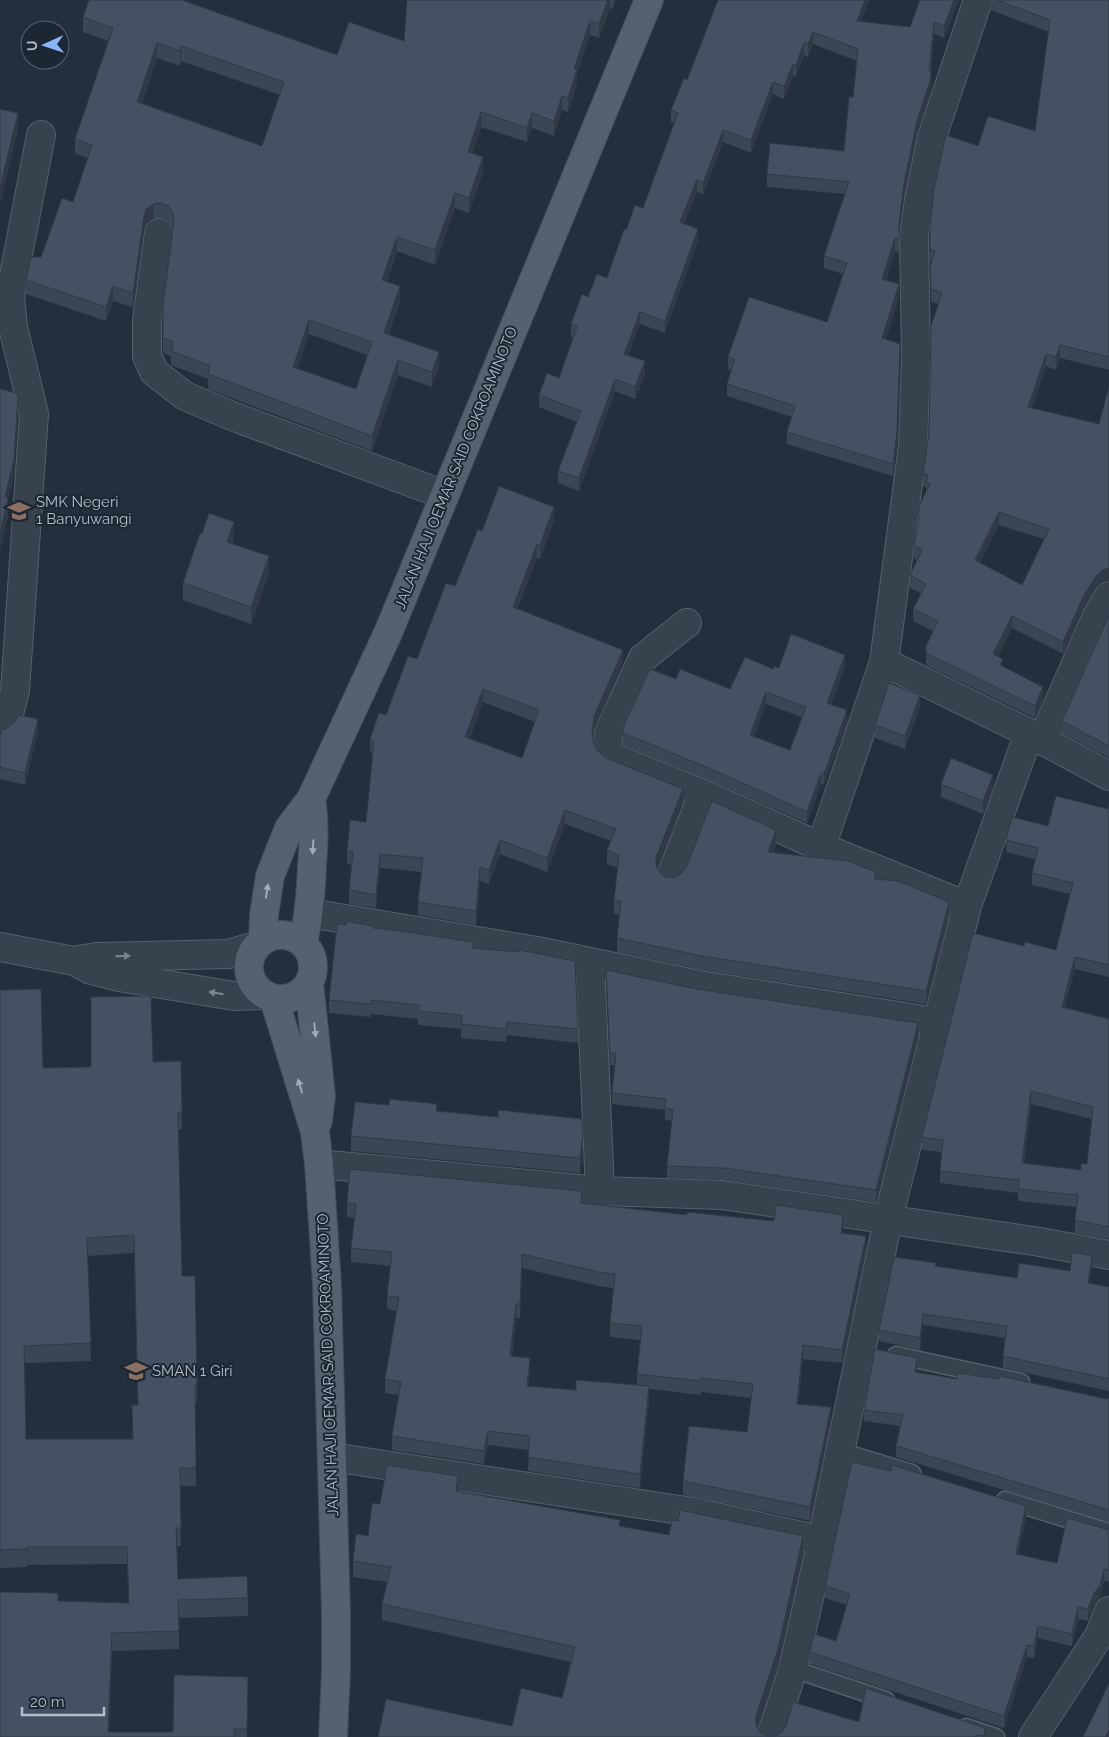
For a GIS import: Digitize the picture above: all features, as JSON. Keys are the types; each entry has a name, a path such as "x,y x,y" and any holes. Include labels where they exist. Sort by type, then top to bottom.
{"main road":[{"name":"JALAN HAJI OEMAR SAID COKROAMINOTO","path":"260,943 270,876 289,828 311,798 388,632 649,0"},
{"path":"303,943 309,913 314,825 311,798"},
{"path":"280,934 292,936 308,948 313,961 312,975 304,990 295,996 285,999 270,997 258,989 249,972 252,954 260,943 280,934"},
{"path":"309,982 321,1096 315,1132"},
{"name":"JALAN HAJI OEMAR SAID COKROAMINOTO","path":"270,997 315,1132 319,1164 327,1285 336,1614 333,1737"}],"street":[{"path":"821,847 884,662 912,446 916,355 914,237 919,199 932,137 978,0"},
{"path":"0,727 9,714 15,691 34,414 13,327 10,296 41,135"},
{"path":"158,233 147,320 147,356 154,372 184,396 232,416 445,496"},
{"path":"771,1737 793,1669 822,1540 888,1219 966,906 1036,737 1109,596"},
{"path":"687,623 642,658 609,732 607,748 612,757 703,794 821,847 966,906"},
{"path":"884,662 1036,737 1109,776"},
{"path":"670,876 703,794"},
{"path":"309,913 537,951 699,985 937,1022"},
{"path":"74,961 97,957 228,954 260,943"},
{"path":"0,947 74,961 91,970 120,977 234,996 270,997"},
{"path":"590,962 600,1191"},
{"path":"319,1164 600,1191 722,1195 1040,1242 1109,1255"},
{"path":"332,1456 693,1512 822,1540"},
{"path":"1033,1737 1098,1636 1109,1611"}],"lane":[{"path":"862,1348 1033,1385"},
{"path":"840,1451 924,1476"},
{"path":"988,1495 1109,1532"},
{"path":"793,1669 904,1706"},
{"path":"950,1722 996,1737"}],"building":[{"path":"89,0 182,0 337,55 349,22 404,41 407,0 608,0 599,24 590,21 574,69 577,70 568,98 562,96 554,121 532,113 527,128 481,112 468,152 483,157 469,198 455,193 435,250 397,237 382,280 400,286 384,333 439,352 432,372 398,360 372,436 208,374 210,366 171,351 174,342 163,338 163,306 174,220 173,212 168,206 161,203 154,204 146,209 133,293 113,286 106,307 26,280 31,257 41,257 62,198 73,202 92,145 75,139 113,28 83,17","holes":["157,43 180,51 181,46 284,82 262,146 137,102","309,320 372,342 356,389 293,367"]},
{"path":"718,0 865,0 857,21 910,27 920,0 954,0 944,26 934,22 929,71 931,71 930,81 917,121 904,183 899,239 895,238 882,279 899,284 882,338 900,344 897,432 893,464 787,432 795,406 727,384 735,359 728,357 749,297 827,322 847,263 824,256 849,182 767,174 770,143 844,151 849,97 853,97 858,49 813,32 808,44 804,43 796,65 793,64 784,86 773,82 751,140 723,130 703,183 697,179 680,222 698,229 665,321 640,312 624,354 645,361 635,387 615,379 579,478 558,471 581,411 539,395 547,373 559,378 577,327 571,324 582,294 588,297 597,274 607,278 624,229 626,230 635,205 643,208 678,113 671,110 684,78 687,80"},
{"path":"997,0 1109,0 1109,357 1060,345 1056,357 1046,354 1028,407 1099,424 1109,386 1109,568 1102,570 1096,576 1083,597 1063,642 1012,616 993,654 1003,659 1000,665 1043,687 1035,706 926,653 926,646 938,621 913,609 926,584 910,575 922,550 914,546 919,506 930,484 926,483 928,475 923,474 929,434 931,326 942,293 931,289 930,267 935,251 930,249 930,226 934,189 946,135 978,146 988,116 1035,131 1050,20","holes":["999,512 1049,529 1022,585 975,560"]},
{"path":"0,109 18,113 0,188"},
{"path":"0,389 17,393 18,398 14,459 5,497 8,498 0,535"},
{"path":"499,486 554,507 540,545 537,544 513,607 623,650 594,716 593,742 598,751 606,758 683,789 656,857 656,865 659,872 665,877 673,878 681,874 686,868 712,801 776,830 768,852 848,861 875,872 875,879 898,881 949,902 926,991 702,956 617,938 621,901 614,900 619,855 607,850 616,829 565,810 547,858 500,840 489,870 480,867 476,911 418,902 423,858 380,854 376,895 349,890 353,851 347,851 350,820 366,822 374,741 370,739 379,713 386,715 408,656 417,659 446,583 455,586 478,529 482,531","holes":["483,689 539,710 522,758 465,737"]},
{"path":"209,513 234,522 227,542 269,556 251,607 183,583"},
{"path":"1109,615 1109,746 1062,721"},
{"path":"791,634 845,655 827,703 847,710 824,774 821,773 807,812 709,768 623,733 624,725 650,669 676,679 680,669 730,689 745,657 773,669 774,666 779,668","holes":["766,692 806,707 790,750 750,735"]},
{"path":"889,683 920,695 905,736 875,725"},
{"path":"19,715 38,719 25,773 0,767 0,737 2,730 13,724"},
{"path":"951,758 993,775 983,801 941,784"},
{"path":"1056,796 1108,809 1109,805 1109,965 1075,957 1062,1007 1109,1019 1109,1227 1075,1220 1078,1195 1018,1189 1019,1180 940,1171 943,1140 922,1137 973,933 1024,946 1025,942 1056,950 1073,883 1032,873 1038,848 1006,840 1012,817 1048,826","holes":["1031,1091 1093,1107 1087,1164 1081,1164 1081,1170 1022,1163"]},
{"path":"346,921 373,926 373,928 473,942 472,948 519,952 519,950 575,961 578,1029 507,1022 506,1029 461,1024 462,1015 418,1011 419,1005 371,1000 371,1004 329,1000 337,924 346,925"},
{"path":"606,970 697,989 918,1023 876,1190 724,1168 667,1166 673,1109 665,1108 666,1099 612,1093 616,1054 610,1053"},
{"path":"41,989 43,1068 91,1067 91,997 151,996 153,1062 181,1061 182,1112 178,1112 182,1276 195,1276 197,1384 195,1384 196,1468 180,1468 181,1528 176,1528 178,1579 247,1576 248,1598 178,1600 179,1631 112,1633 108,1732 173,1732 174,1675 248,1677 247,1729 234,1729 234,1737 0,1737 0,1592 58,1593 58,1601 129,1603 127,1547 27,1547 27,1549 0,1550 0,990","holes":["134,1235 138,1405 132,1405 133,1439 26,1439 24,1346 91,1343 87,1238"]},
{"path":"390,1099 437,1104 436,1111 498,1117 498,1110 582,1119 583,1136 580,1158 351,1136 355,1102 389,1105"},
{"path":"350,1169 582,1191 581,1203 687,1215 687,1212 774,1221 776,1205 843,1215 841,1233 866,1236 842,1350 803,1345 797,1404 831,1407 810,1507 683,1481 689,1426 747,1432 753,1384 701,1378 701,1381 637,1374 642,1326 610,1323 615,1274 522,1254 520,1304 516,1304 510,1356 530,1358 527,1386 576,1390 576,1380 649,1386 640,1474 528,1457 530,1436 488,1431 484,1451 392,1436 401,1382 385,1379 399,1297 387,1296 392,1252 351,1248 356,1204 347,1203"},
{"path":"1072,1252 1092,1256 1088,1283 1109,1287 1109,1379 1003,1356 1007,1326 923,1314 920,1338 879,1330 894,1257 936,1263 935,1266 1017,1278 1019,1263 1070,1271"},
{"path":"875,1349 917,1358 915,1372 957,1379 958,1373 999,1379 1000,1376 1109,1398 1109,1510 896,1446 903,1415 864,1410"},
{"path":"852,1462 891,1471 892,1465 1026,1506 1016,1554 1057,1563 1067,1518 1109,1530 1109,1570 1104,1569 1100,1586 1094,1593 1088,1609 1078,1607 1072,1634 1038,1626 1034,1646 1027,1645 1004,1716 810,1652 814,1634 836,1641 850,1594 825,1586"},
{"path":"387,1465 458,1476 456,1491 620,1520 619,1526 669,1535 672,1520 678,1521 680,1510 803,1536 778,1649 756,1716 756,1725 760,1732 767,1736 775,1736 781,1733 786,1726 793,1702 859,1722 866,1688 985,1728 984,1736 378,1737 386,1699 512,1726 521,1688 562,1698 575,1647 382,1604 391,1567 353,1561 356,1534 368,1536 372,1503 380,1504"},
{"path":"1109,1683 1109,1730 1105,1737 1083,1737"}],"place":[{"name":"SMK Negeri 1 Banyuwangi","path":"19,511"},
{"name":"SMAN 1 Giri","path":"136,1371"}]}
